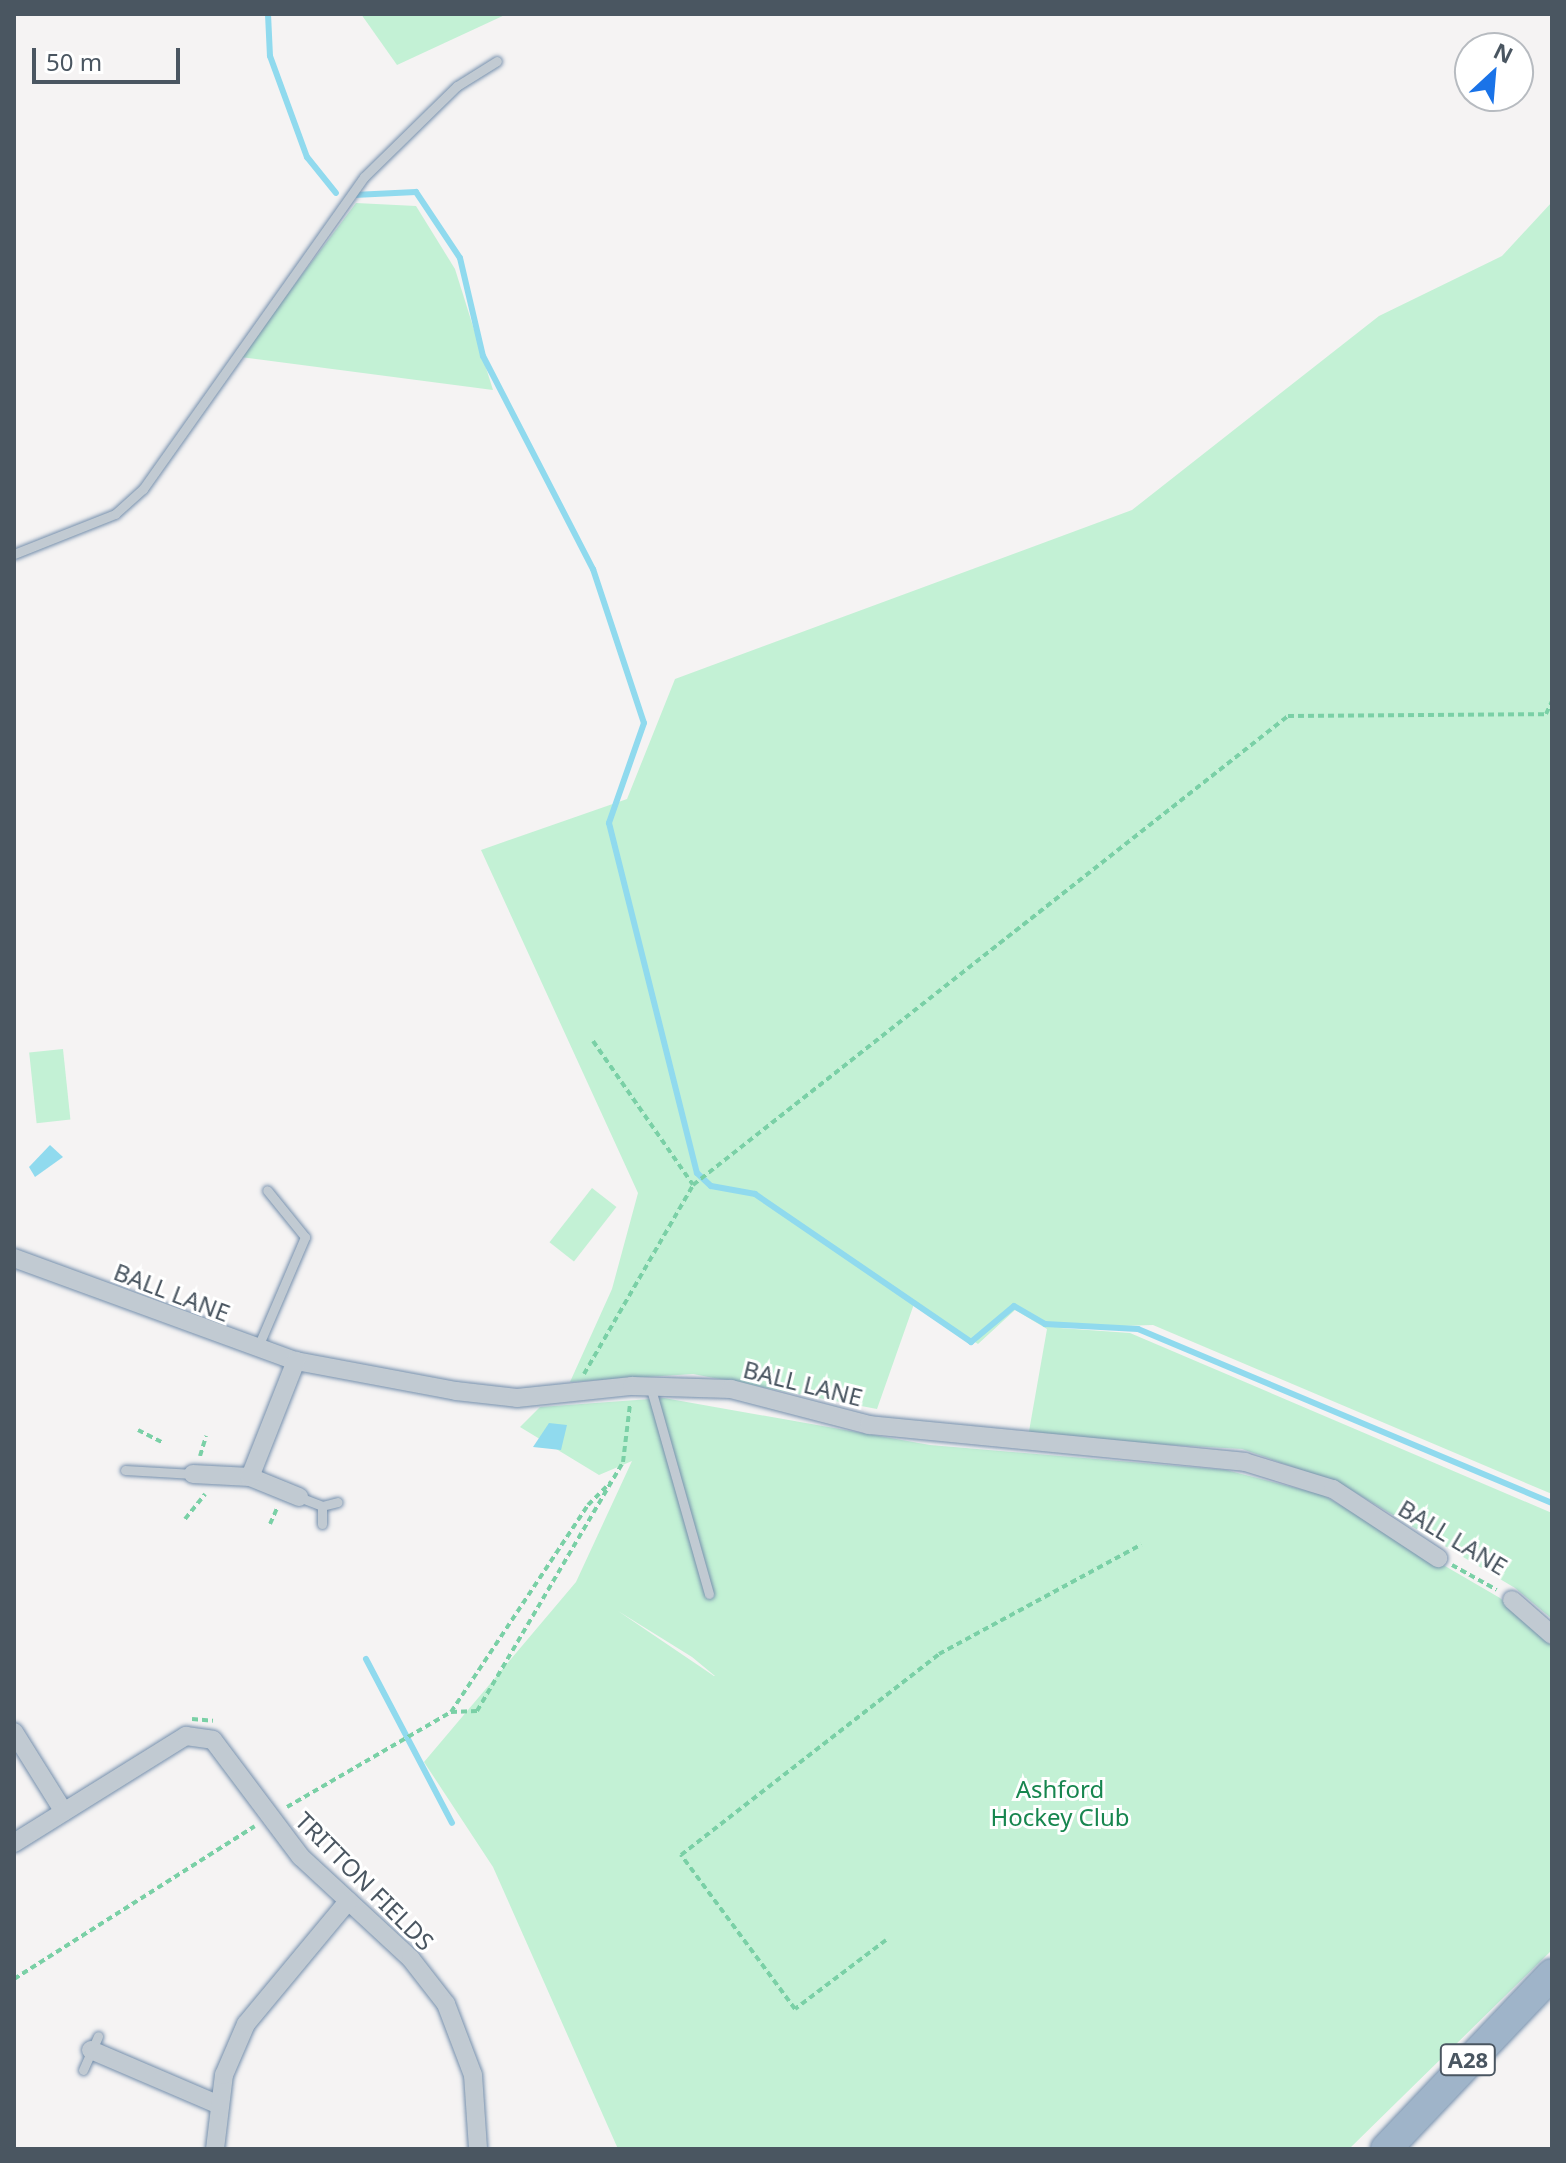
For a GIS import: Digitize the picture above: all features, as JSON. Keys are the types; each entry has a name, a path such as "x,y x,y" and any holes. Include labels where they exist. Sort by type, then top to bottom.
{"highway":[{"name":"A28","path":"1386,2149 1552,1974"}],"street":[{"name":"BALL LANE","path":"14,1258 296,1361 517,1398 632,1386 651,1389 731,1389 869,1425 1245,1462 1333,1489 1438,1558"},
{"path":"250,1477 296,1361"},
{"path":"193,1474 250,1477 299,1497"},
{"name":"BALL LANE","path":"1512,1600 1552,1635"},
{"path":"14,1732 64,1812"},
{"name":"TRITTON FIELDS","path":"14,1843 194,1734 217,1745 270,1819 348,1901 425,1974 457,2024 477,2098 478,2149"},
{"path":"215,2149 217,2104 253,2012 348,1901"},
{"path":"95,2043 217,2104"}],"lane":[{"path":"14,554 115,514 143,489 364,177 457,86 497,61"},
{"path":"257,1349 305,1237 267,1190"},
{"path":"651,1389 709,1594"},
{"path":"125,1470 193,1474"},
{"path":"299,1497 322,1506 338,1502"},
{"path":"322,1506 322,1524"},
{"path":"83,2070 95,2043"}],"path":[{"path":"573,1394 634,1284 695,1184 1288,716 1546,714 1552,701"},
{"path":"593,1041 695,1184"},
{"path":"270,1819 396,1738 451,1712 477,1711 623,1462 632,1386"},
{"path":"138,1430 162,1442"},
{"path":"451,1712 588,1505 611,1482"},
{"path":"185,1519 196,1498 220,1495"},
{"path":"886,1940 795,2009 681,1855 939,1654 1141,1545"},
{"name":"BALL LANE","path":"1438,1558 1512,1600"},
{"path":"14,1979 260,1823 252,1811"}],"green space":[{"path":"361,14 507,14 397,65"},
{"path":"1552,202 1552,1494 1153,1325 1060,1328 1130,1333 1552,1513 1552,1619 1515,1588 1341,1484 1242,1449 1028,1437 1047,1329 1015,1310 978,1344 914,1304 877,1409 693,1374 570,1382 612,1289 638,1193 481,850 627,799 675,679 1132,510 1379,316 1502,256"},
{"path":"356,203 416,206 455,269 493,390 240,357"},
{"path":"63,1049 70,1120 37,1123 29,1053"},
{"path":"592,1188 616,1207 574,1261 550,1242"},
{"name":"Ashford Hockey Club","path":"664,1398 930,1445 1226,1470 1323,1495 1500,1598 1552,1643 1552,1950 1349,2149 618,2149 493,1867 424,1762 576,1582 632,1461 599,1475 520,1427 540,1407","holes":["618,1611 692,1657 715,1676"]}],"water":[{"path":"50,1145 63,1157 35,1177 29,1167"},
{"path":"549,1423 567,1425 561,1450 533,1447"}],"waterway":[{"path":"268,14 270,56 307,157 336,193"},
{"path":"354,195 416,192 460,258 483,356 593,569 644,723 609,823 697,1173 711,1186 755,1194 971,1342 1014,1306 1045,1324 1138,1329 1552,1503"},
{"path":"366,1659 452,1823"}]}
